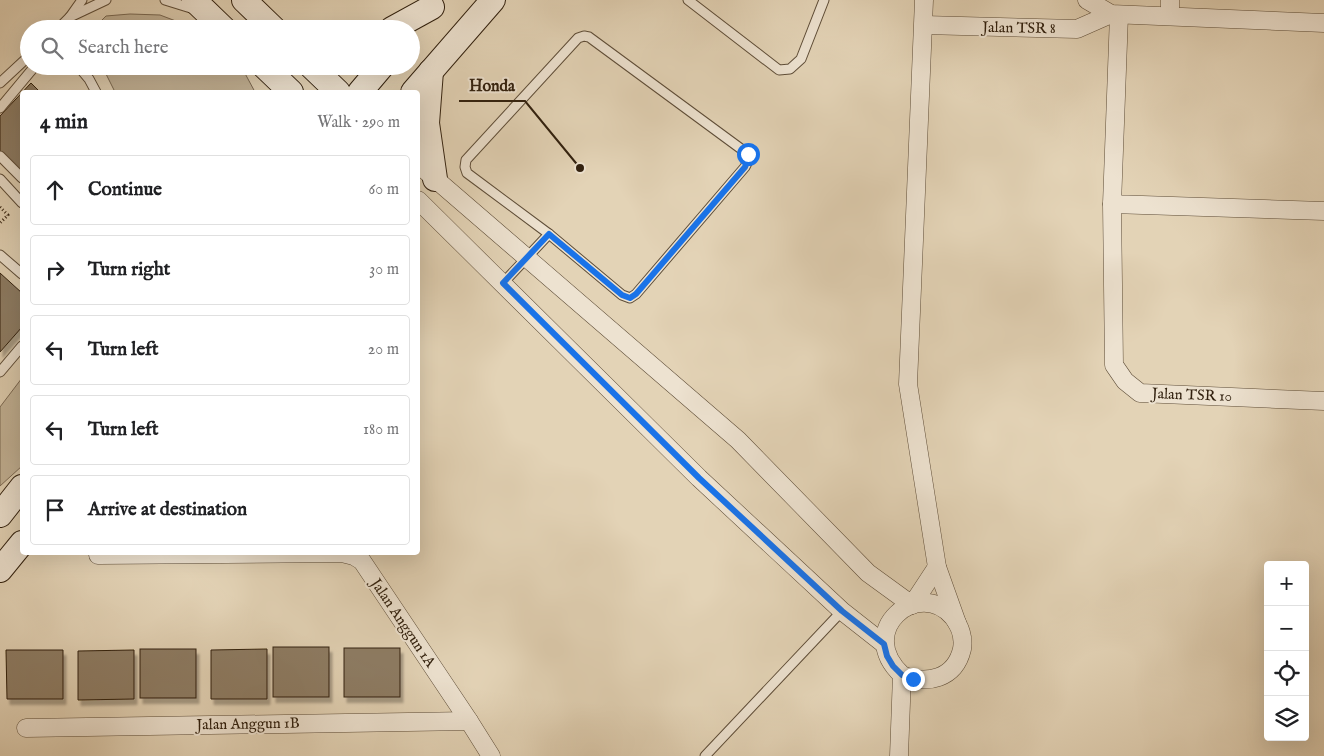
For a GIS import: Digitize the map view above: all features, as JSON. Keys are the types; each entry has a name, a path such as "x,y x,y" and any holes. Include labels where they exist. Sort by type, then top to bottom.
{"street":[{"path":"244,0 265,20"},
{"path":"415,90 493,0"},
{"path":"924,0 908,384 937,567 962,635 962,648 958,660 949,671 938,678 925,681 902,675 887,656 884,644 891,620 900,611 912,605 925,603 938,606 949,613 957,623"},
{"path":"1087,0 1115,14"},
{"path":"407,20 435,4"},
{"path":"420,22 435,4"},
{"name":"Jalan TSR 8","path":"924,25 1077,30 1115,14 1170,8 1324,22"},
{"name":"Jalan TSR 10","path":"1115,14 1112,204 1114,365 1125,381 1140,393 1324,401"},
{"path":"431,71 426,123 435,179"},
{"path":"260,75 266,90"},
{"path":"273,75 289,90"},
{"path":"321,75 336,90"},
{"path":"362,90 374,75"},
{"path":"420,166 738,440 868,573 912,605"},
{"path":"420,202 699,478 842,611 884,644"},
{"path":"1112,204 1324,211"},
{"path":"0,515 20,490"},
{"path":"0,570 20,545"},
{"name":"Jalan Anggun 1A","path":"350,555 362,561 491,756"},
{"path":"912,605 937,567"},
{"path":"899,756 902,675"},
{"name":"Jalan Anggun 1B","path":"26,728 469,721"}],"lane":[{"path":"67,20 82,0"},
{"path":"70,17 106,0"},
{"path":"165,0 209,14"},
{"path":"688,0 778,70 790,69 801,59 824,0"},
{"path":"589,37 748,154 745,167 636,294 630,298 622,295 549,234 467,173 465,167 466,160 578,38 589,37"},
{"path":"0,83 20,64"},
{"path":"0,108 28,75"},
{"path":"86,75 95,90"},
{"path":"87,90 89,79"},
{"path":"0,156 20,176"},
{"path":"0,179 20,201"},
{"path":"503,283 549,234"},
{"path":"0,255 20,272"},
{"path":"0,372 20,348"},
{"path":"705,756 842,611"}],"path":[{"path":"0,207 8,215 0,223"}],"shaded area":[{"path":"130,14 160,15 173,20 102,20 106,16"},
{"path":"106,75 246,75 254,90 114,90"},
{"path":"20,381 20,468 0,486 0,407"}],"building":[{"path":"31,83 38,90 25,90"},
{"path":"20,95 20,172 0,153 0,116"},
{"path":"0,273 20,291 20,329 0,352"},
{"path":"273,647 329,647 329,697 273,697"},
{"path":"344,648 400,648 400,697 344,697"},
{"path":"140,649 196,649 196,698 140,698"},
{"path":"267,649 267,699 211,699 211,650"},
{"path":"6,650 63,650 63,699 7,699"},
{"path":"134,650 134,699 78,700 78,651"}],"place":[{"name":"Honda","path":"580,168"}],"route":[{"path":"748,154 745,167 636,294 630,298 622,295 549,234 503,283 699,478 842,611 884,644 887,656 893,666 902,675 913,679"}]}
